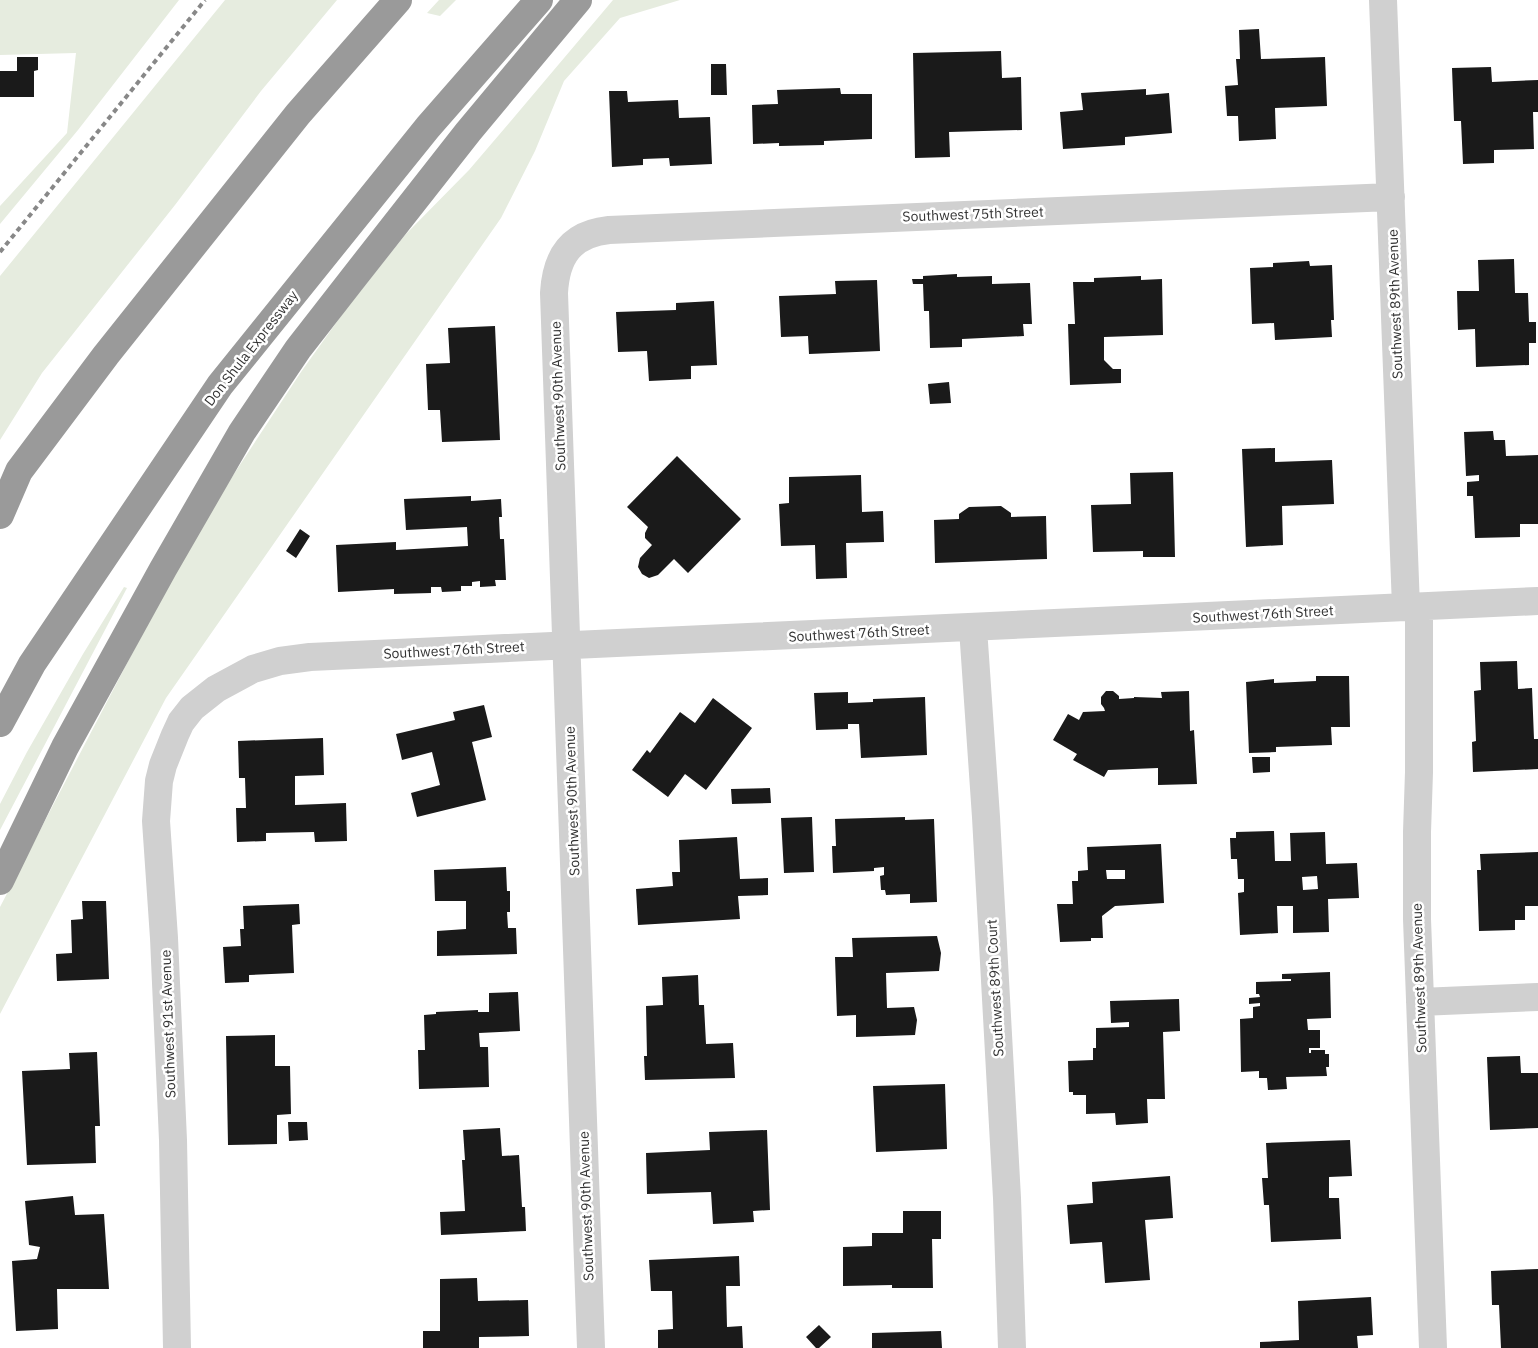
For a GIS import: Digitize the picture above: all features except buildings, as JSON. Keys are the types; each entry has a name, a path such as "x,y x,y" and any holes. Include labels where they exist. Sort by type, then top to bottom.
{"highway":[{"path":"0,500 106,355 298,114 398,0"},
{"name":"Don Shula Expressway","path":"0,723 32,664 220,384 428,128 539,0"},
{"path":"0,881 66,747 163,569 242,432 298,349 468,132 578,0"},
{"path":"0,515 19,472"}],"street":[{"name":"Southwest 89th Avenue","path":"1383,0 1420,772 1416,881 1433,1348"},
{"name":"Southwest 75th Street","path":"563,255 582,237 598,231 609,230 1391,197"},
{"name":"Southwest 90th Avenue","path":"563,255 556,272 554,293 591,1348"},
{"name":"Southwest 76th Street","path":"192,708 216,689 253,669 262,665 296,659 1538,601"},
{"name":"Southwest 89th Court","path":"973,628 986,817 1007,1198 1012,1348"},
{"name":"Southwest 91st Avenue","path":"177,1348 172,1130 164,938 156,821 159,781 163,765 181,722 192,708"},
{"path":"1420,1002 1538,997"}],"shaded area":[{"path":"0,0 179,0 78,130 0,224 0,206 67,133 76,53 0,55"},
{"path":"225,0 337,0 261,91 175,205 42,373 0,440 0,276"},
{"path":"439,0 456,0 440,16 427,13"},
{"path":"613,0 680,0 620,18 564,81 535,151 501,218 166,698 0,1014 0,907 160,600 228,483 301,372 346,309 405,235 469,170"},
{"path":"124,587 127,588 0,830 0,804 27,752 83,654"}],"railway":[{"path":"0,252 205,0"}]}
